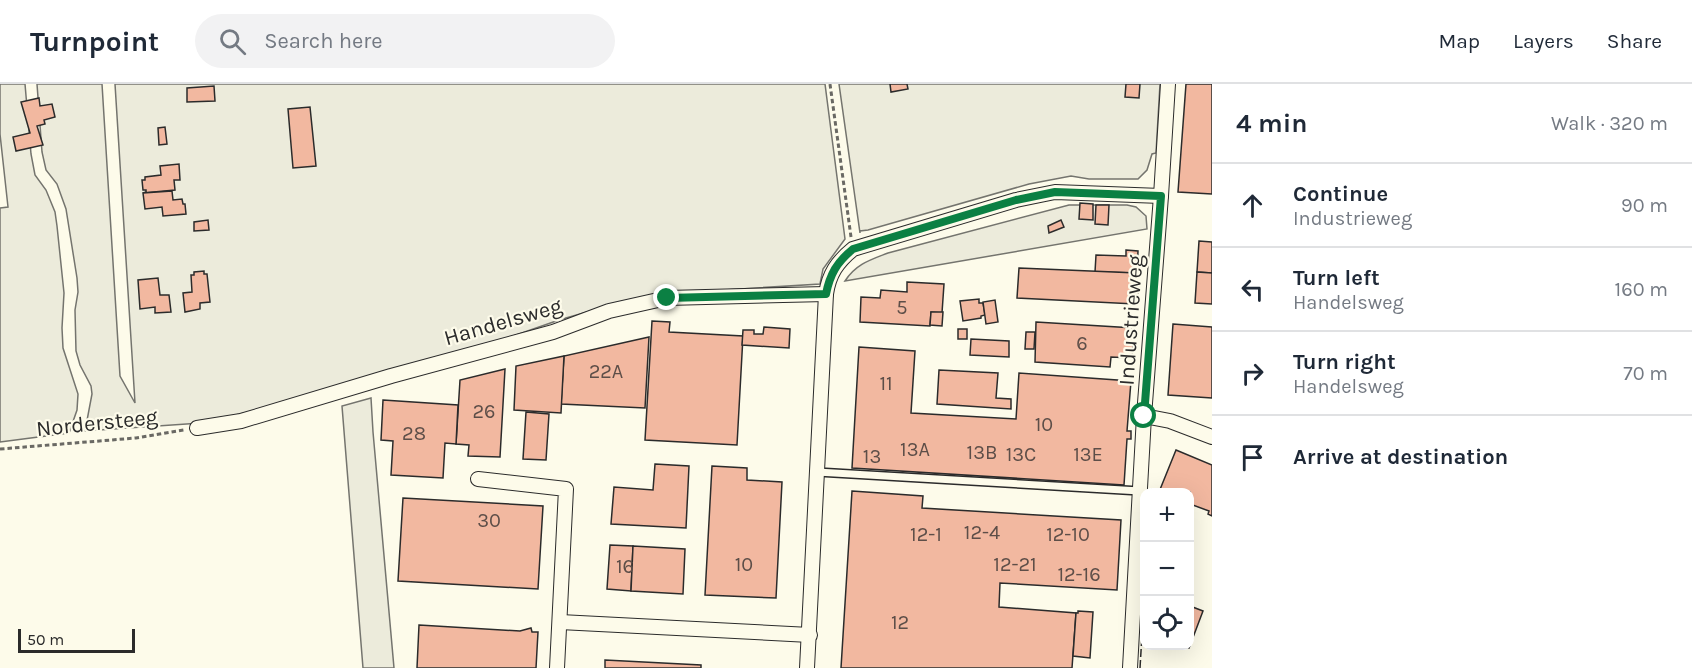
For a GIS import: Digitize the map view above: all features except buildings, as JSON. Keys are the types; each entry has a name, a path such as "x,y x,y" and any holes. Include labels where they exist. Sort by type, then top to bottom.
{"street":[{"name":"Industrieweg","path":"1140,488 1168,84"},
{"path":"807,668 826,294 833,271 841,259 853,249 1016,200 1055,192 1161,196"},
{"name":"Handelsweg","path":"197,428 241,421 391,376 553,332 609,311 667,298 826,294"},
{"path":"1144,416 1170,422 1212,438"},
{"path":"478,479 566,489 556,668"},
{"name":"Industrieweg","path":"1130,668 1140,491"},
{"path":"560,622 810,635"}],"lane":[{"path":"817,472 1140,491"}],"path":[{"path":"830,84 853,249"},
{"name":"Nordersteeg","path":"0,449 136,438 197,428"}],"shaded area":[{"path":"0,84 25,84 35,175 46,190 55,212 64,293 63,348 78,394 77,410 69,433 0,442 0,208 8,207 0,134"},
{"path":"37,84 102,84 120,376 135,403 115,84 825,84 845,239 823,269 820,284 676,293 608,306 559,320 479,348 253,411 201,423 85,431 92,394 91,386 80,365 76,351 77,278 66,209 57,184 46,170 42,152"},
{"path":"839,84 1160,84 1156,153 1152,154 1147,170 1138,179 1089,179 1071,176 1029,184 860,231 860,233"},
{"path":"1069,205 1136,207 1146,216 1147,229 845,281 849,275 869,260 888,253"},
{"path":"371,398 394,668 363,668 342,406"}],"fence":[{"path":"1140,668 1141,650"}],"route":[{"path":"667,298 826,294 833,271 841,259 853,249 1016,200 1055,192 1161,196 1144,416"}]}
